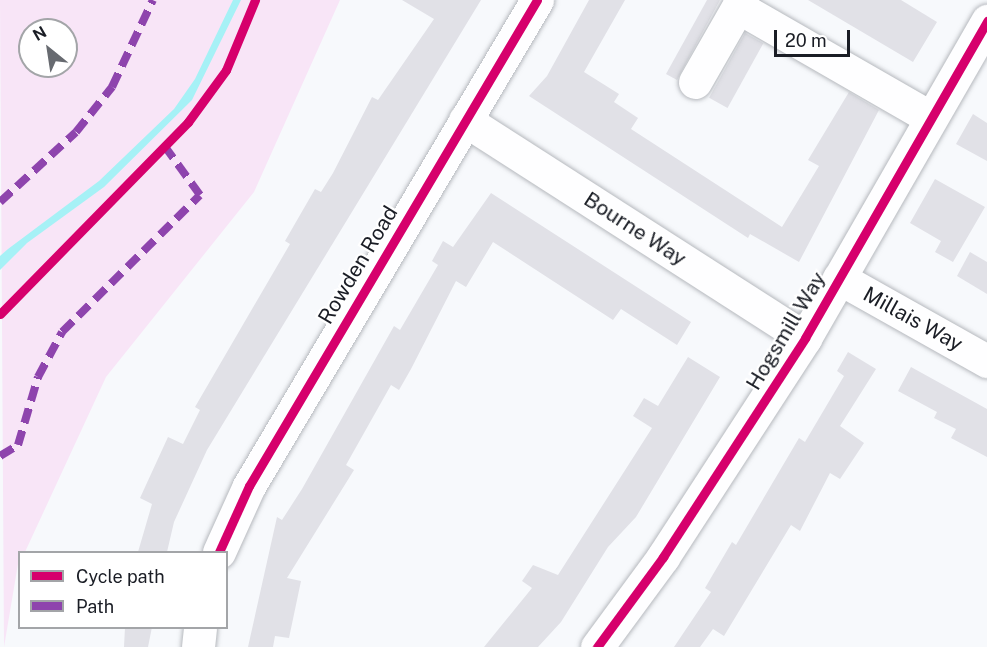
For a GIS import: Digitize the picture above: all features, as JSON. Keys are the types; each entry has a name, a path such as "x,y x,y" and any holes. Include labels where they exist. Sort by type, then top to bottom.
{"street":[{"name":"Rowden Road","path":"219,551 243,497 537,0"},
{"path":"695,82 740,3 929,117"},
{"name":"Hogsmill Way","path":"597,647 663,558 805,338 929,117 983,37"},
{"name":"Bourne Way","path":"465,120 805,338"},
{"name":"Millais Way","path":"839,278 987,361"},
{"path":"198,647 200,629"}],"shaded area":[{"path":"0,0 340,0 254,192 106,377 25,551 18,551 18,564 4,647"}],"water":[{"path":"233,0 241,0 192,100 104,187 27,243 0,270 0,256 99,181 174,109 195,79"}],"building":[{"path":"402,0 481,0 207,450 174,522 167,551 138,551 152,504 140,498 168,437 183,444 200,410 195,407 290,244 285,241 315,189 321,192 372,97 378,100 434,19"},
{"path":"589,0 625,0 584,72 619,94 614,102 638,118 631,129 782,227 819,166 808,160 849,92 879,110 799,262 750,234 748,238 529,96 547,76"},
{"path":"707,0 720,0 677,80 666,74"},
{"path":"808,0 901,0 937,22 913,62"},
{"path":"745,33 763,43 727,108 709,98"},
{"path":"973,114 987,123 987,161 956,144"},
{"path":"935,179 985,207 953,262 935,252 941,241 910,223"},
{"path":"491,193 691,322 677,345 621,309 613,320 493,242 466,287 456,281 399,390 391,385 346,465 354,470 287,578 301,581 289,638 275,636 273,647 248,647 277,517 282,520 302,489 394,326 400,330 438,265 432,261 443,241 453,247"},
{"path":"970,252 987,262 987,294 957,276"},
{"path":"848,352 876,369 840,426 864,443 840,479 830,473 800,531 791,525 724,636 713,629 700,647 674,647 711,592 705,588 732,542 736,545 799,438 805,442 844,376 837,371"},
{"path":"688,357 720,377 636,517 608,547 561,622 538,647 484,647 532,588 522,581 533,565 558,575 652,428 633,416 644,398 658,406"},
{"path":"911,367 987,409 987,457 951,438 956,429 934,418 937,412 898,391"},
{"path":"125,629 152,629 148,647 124,647"}],"marked path":[{"path":"0,202 76,132 112,87 153,0"},
{"path":"0,456 18,445 38,377 62,332 200,195 166,148"}],"cycle path":[{"path":"0,314 188,122 226,70 255,0"},
{"path":"219,551 249,486 537,0"},
{"path":"597,647 663,557 805,338 987,21"}]}
